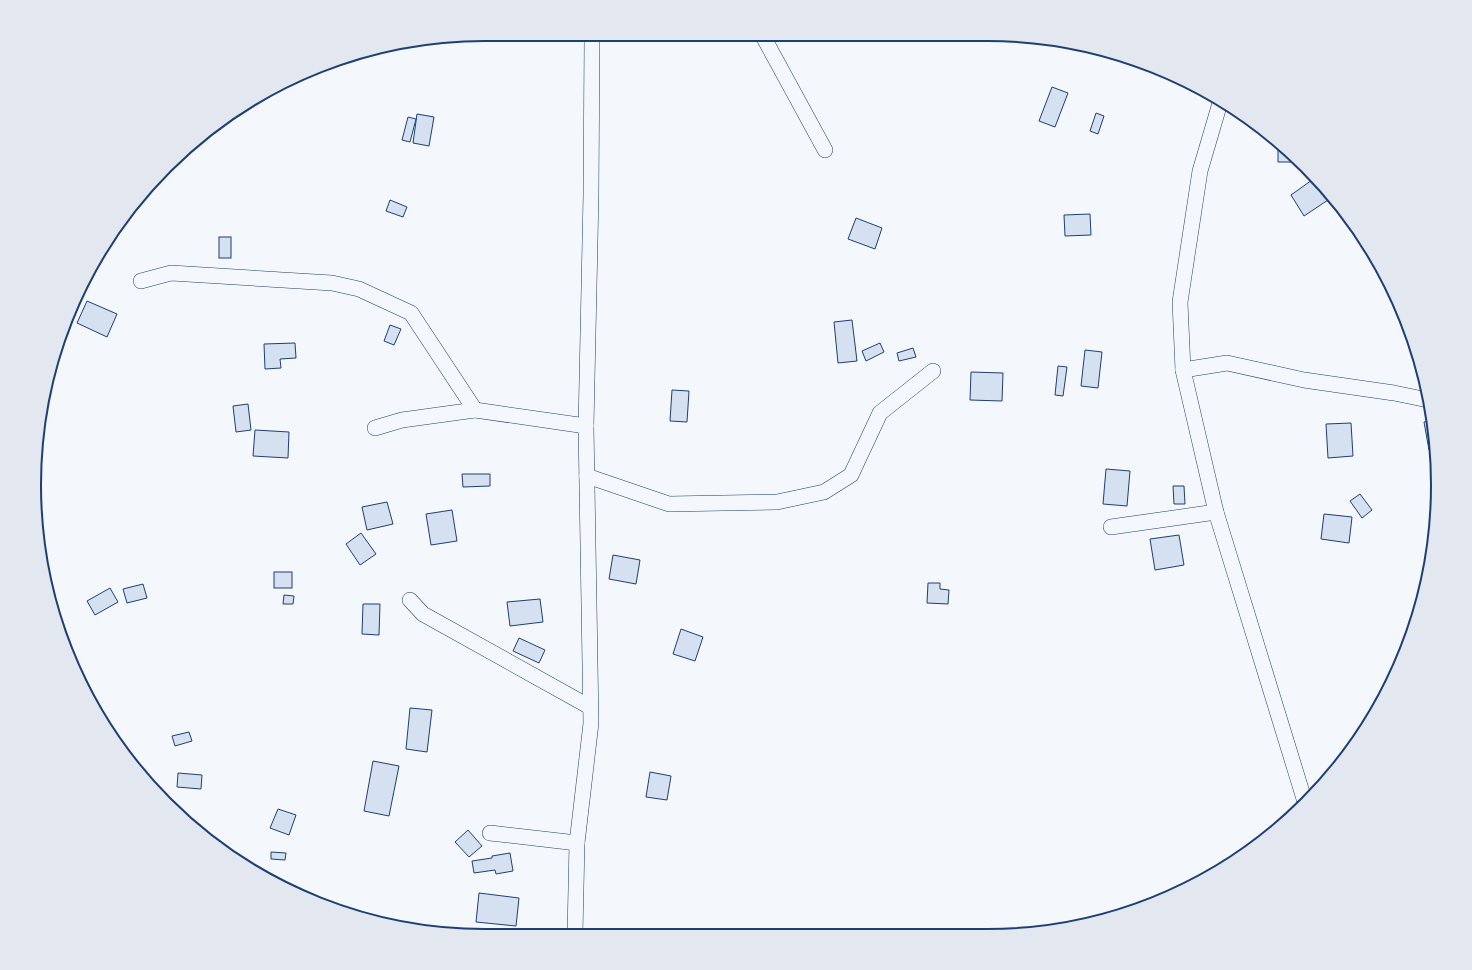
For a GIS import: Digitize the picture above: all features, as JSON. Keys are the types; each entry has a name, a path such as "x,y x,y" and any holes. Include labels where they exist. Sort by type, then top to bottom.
{"street":[{"path":"575,929 577,843 591,723 586,426 591,195 592,41"},
{"path":"766,41 825,150"},
{"path":"1219,106 1200,171 1180,302 1183,370 1216,512 1303,797"},
{"path":"140,281 171,273 332,283 359,289 411,312 475,410"},
{"path":"1183,370 1227,363 1304,380 1394,393 1422,399"},
{"path":"587,476 669,504 777,502 824,492 851,475 880,413 934,371"},
{"path":"374,428 402,420 475,410 586,426"},
{"path":"1111,527 1216,512"},
{"path":"410,600 423,614 590,707"},
{"path":"490,833 577,843"}],"building":[{"path":"1052,87 1068,93 1055,127 1039,121"},
{"path":"1096,113 1104,116 1098,134 1090,131"},
{"path":"417,114 434,117 429,146 413,143"},
{"path":"408,117 416,119 410,142 402,140"},
{"path":"1278,149 1292,162 1278,162"},
{"path":"1311,181 1328,200 1304,216 1291,195"},
{"path":"390,200 407,207 403,217 386,211"},
{"path":"1090,214 1091,235 1065,236 1064,215"},
{"path":"856,218 882,228 875,249 848,239"},
{"path":"219,237 231,237 231,258 219,258"},
{"path":"87,301 117,314 107,337 77,323"},
{"path":"852,320 857,361 838,363 834,322"},
{"path":"390,325 401,329 394,345 384,341"},
{"path":"295,343 296,358 280,359 281,368 265,369 264,344"},
{"path":"880,343 884,352 866,361 862,351"},
{"path":"913,348 916,357 899,361 897,353"},
{"path":"1085,350 1102,352 1098,388 1081,386"},
{"path":"1058,366 1067,367 1063,396 1055,395"},
{"path":"971,372 1003,373 1002,401 970,400"},
{"path":"672,390 689,391 687,422 670,421"},
{"path":"248,404 251,430 236,432 233,406"},
{"path":"1424,422 1426,422 1429,450"},
{"path":"1351,423 1353,456 1328,458 1326,424"},
{"path":"255,430 289,432 288,458 253,456"},
{"path":"1106,469 1130,471 1127,506 1103,504"},
{"path":"462,474 490,474 490,486 463,487"},
{"path":"1173,486 1184,486 1185,504 1174,504"},
{"path":"1360,494 1372,510 1362,518 1350,501"},
{"path":"387,502 393,524 367,530 362,507"},
{"path":"452,510 457,541 431,545 426,514"},
{"path":"1324,514 1352,517 1349,543 1321,539"},
{"path":"361,533 376,554 360,565 346,544"},
{"path":"1179,535 1184,565 1155,570 1150,539"},
{"path":"613,555 640,560 636,584 609,579"},
{"path":"274,572 292,572 292,588 274,588"},
{"path":"928,583 940,583 940,589 949,590 948,604 927,603"},
{"path":"143,584 147,598 127,603 123,589"},
{"path":"110,588 118,602 95,615 87,601"},
{"path":"284,595 294,596 293,604 283,604"},
{"path":"540,599 543,622 510,626 507,602"},
{"path":"363,604 380,604 379,635 362,634"},
{"path":"681,629 703,637 695,661 673,654"},
{"path":"519,638 545,650 539,663 513,651"},
{"path":"410,708 432,710 427,752 406,749"},
{"path":"189,732 192,741 175,746 172,736"},
{"path":"373,761 399,766 389,816 364,811"},
{"path":"650,772 671,776 667,800 646,797"},
{"path":"178,773 202,775 201,789 177,787"},
{"path":"278,809 296,815 289,835 270,828"},
{"path":"468,830 482,846 469,857 455,842"},
{"path":"271,852 286,853 285,860 271,859"},
{"path":"510,853 513,871 496,874 495,870 474,873 472,861"},
{"path":"479,893 519,898 516,926 476,922"}]}
